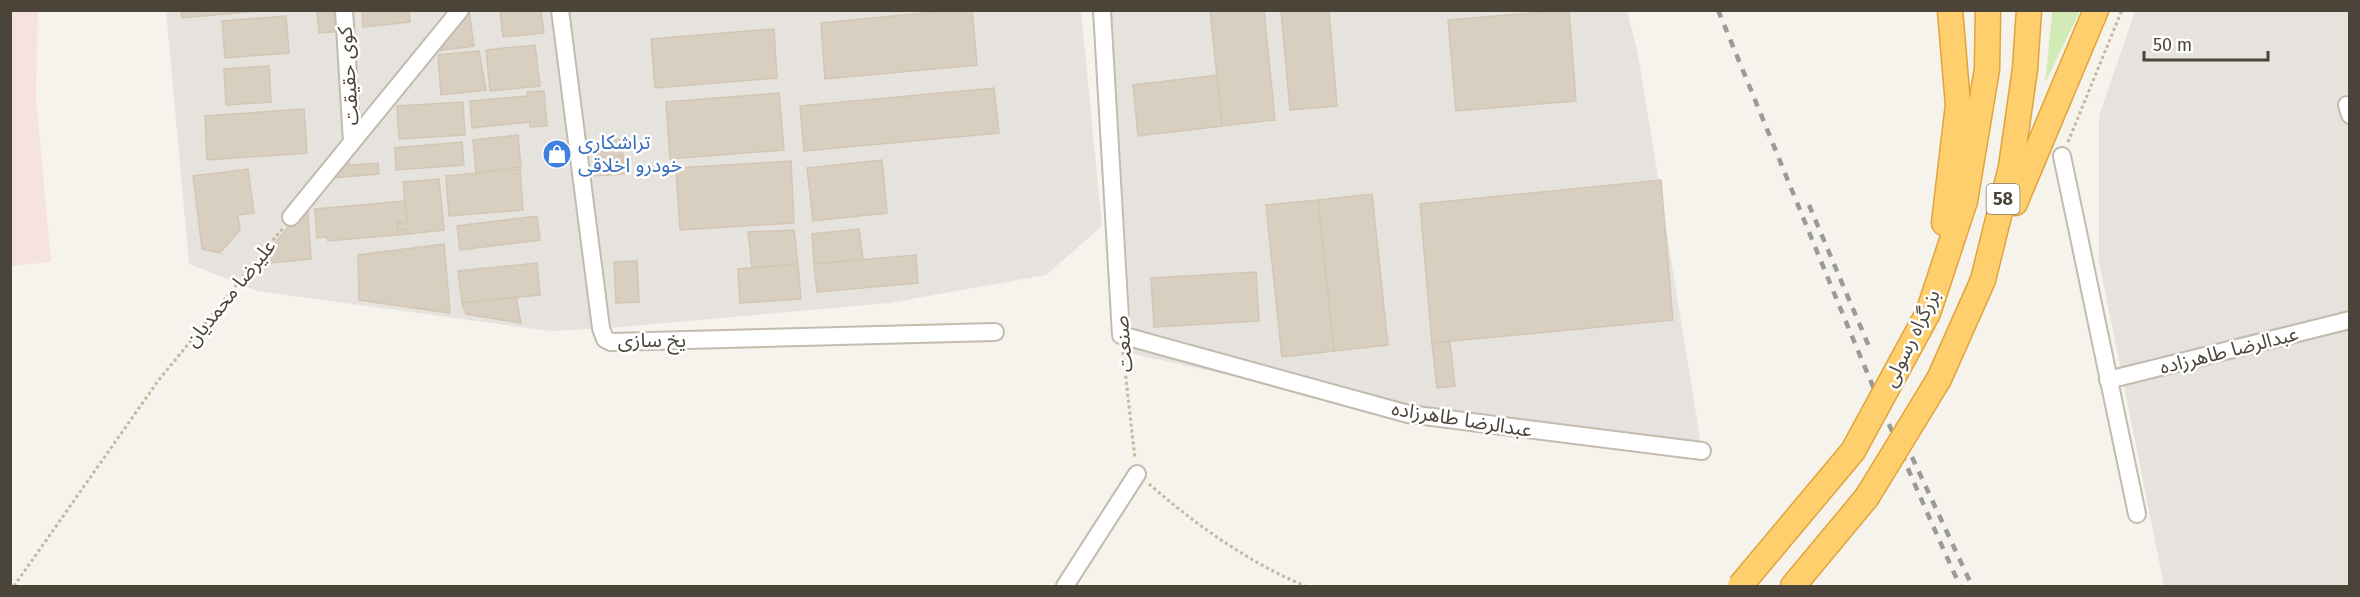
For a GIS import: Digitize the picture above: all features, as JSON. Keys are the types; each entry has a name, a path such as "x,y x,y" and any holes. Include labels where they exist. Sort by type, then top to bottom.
{"highway":[{"path":"1928,314 1949,196 1958,105 1950,10"},
{"name":"بزرگراه رسولی","path":"1740,586 1853,451 1928,314 1965,201 1987,69 1988,10"},
{"name":"بزرگراه رسولی","path":"1793,586 1867,497 1940,379 1983,280 2011,167 2025,69 2029,10"},
{"path":"1983,280 2096,10"}],"street":[{"name":"کوی حقیقت","path":"344,10 352,142"},
{"path":"291,217 460,10"},
{"name":"یخ سازی","path":"560,10 601,328 605,339 611,342 995,332"},
{"name":"صنعت","path":"1102,10 1121,335"},
{"path":"2062,156 2137,514"},
{"name":"عبدالرضا طاهرزاده","path":"2108,380 2349,320"},
{"name":"عبدالرضا طاهرزاده","path":"1121,335 1408,414 1702,451"},
{"path":"1065,586 1137,474"}],"path":[{"path":"2062,156 2122,10"},
{"name":"علیرضا محمدیان","path":"14,586 158,381 291,217"},
{"name":"صنعت","path":"1121,335 1137,474"},
{"path":"1137,474 1218,539 1276,574 1305,586"}],"shaded area":[{"path":"10,11 38,11 36,96 51,262 11,266"},
{"path":"166,11 1081,11 1102,226 1046,275 889,303 621,327 551,331 257,291 189,264"},
{"path":"1111,11 1627,11 1638,54 1702,451 1399,412 1133,354"},
{"path":"2135,11 2349,11 2349,586 2164,586 2099,261 2099,116"}],"green space":[{"path":"2052,11 2080,11 2045,83 2052,16"}],"building":[{"path":"181,10 271,10 182,18"},
{"path":"317,10 333,10 334,32 319,33"},
{"path":"362,10 409,10 410,22 363,27"},
{"path":"500,10 541,10 544,33 503,37"},
{"path":"972,10 977,65 825,79 821,23"},
{"path":"1210,10 1264,10 1275,120 1222,126"},
{"path":"1281,10 1329,10 1337,106 1290,110"},
{"path":"1569,10 1576,101 1456,111 1448,20"},
{"path":"469,11 474,46 435,51"},
{"path":"286,16 289,53 225,58 222,21"},
{"path":"774,29 777,78 655,88 651,39"},
{"path":"535,45 540,86 490,91 486,50"},
{"path":"479,51 486,90 441,95 438,55"},
{"path":"269,66 271,102 226,105 224,69"},
{"path":"1217,75 1222,126 1138,136 1133,85"},
{"path":"994,88 999,133 804,151 800,106"},
{"path":"544,91 547,126 530,127 530,122 472,128 470,101 528,96 527,92"},
{"path":"779,93 784,150 670,159 666,102"},
{"path":"463,102 465,135 399,139 397,106"},
{"path":"304,109 307,153 207,160 205,116"},
{"path":"518,135 521,167 476,172 473,140"},
{"path":"622,139 623,156 594,158 593,141"},
{"path":"462,142 464,165 396,170 395,148"},
{"path":"623,156 624,174 595,176 594,158"},
{"path":"882,160 887,213 813,221 807,168"},
{"path":"346,161 351,165 378,163 379,174 331,178"},
{"path":"791,161 794,223 680,230 676,168"},
{"path":"248,169 254,213 238,215 240,230 220,253 202,249 193,176"},
{"path":"520,169 523,210 449,216 446,176"},
{"path":"439,179 444,230 408,234 408,229 397,230 397,223 407,222 403,182"},
{"path":"1661,180 1673,320 1432,343 1420,204"},
{"path":"1372,194 1388,345 1334,351 1318,200"},
{"path":"1318,200 1334,351 1282,357 1266,205"},
{"path":"405,201 407,222 397,223 397,230 408,229 408,234 328,241 327,237 317,238 315,209"},
{"path":"307,204 311,259 258,264"},
{"path":"537,216 540,240 460,250 457,226"},
{"path":"859,229 863,259 814,264 812,234"},
{"path":"794,230 798,264 752,268 748,232"},
{"path":"444,244 450,313 359,300 358,255"},
{"path":"916,255 918,283 817,292 814,264"},
{"path":"637,261 639,302 616,303 614,262"},
{"path":"537,263 540,295 462,303 458,271"},
{"path":"798,264 801,299 740,303 738,269"},
{"path":"1256,272 1259,321 1154,327 1151,278"},
{"path":"516,297 521,323 466,314 462,303"},
{"path":"1450,342 1455,386 1437,388 1432,343"}],"railway":[{"path":"1718,10 1867,372 1960,586"},
{"path":"1809,205 1870,349"},
{"path":"1912,457 1972,586"}],"place":[{"name":"تراشکاری خودرو اخلاقی","path":"557,154"}]}
